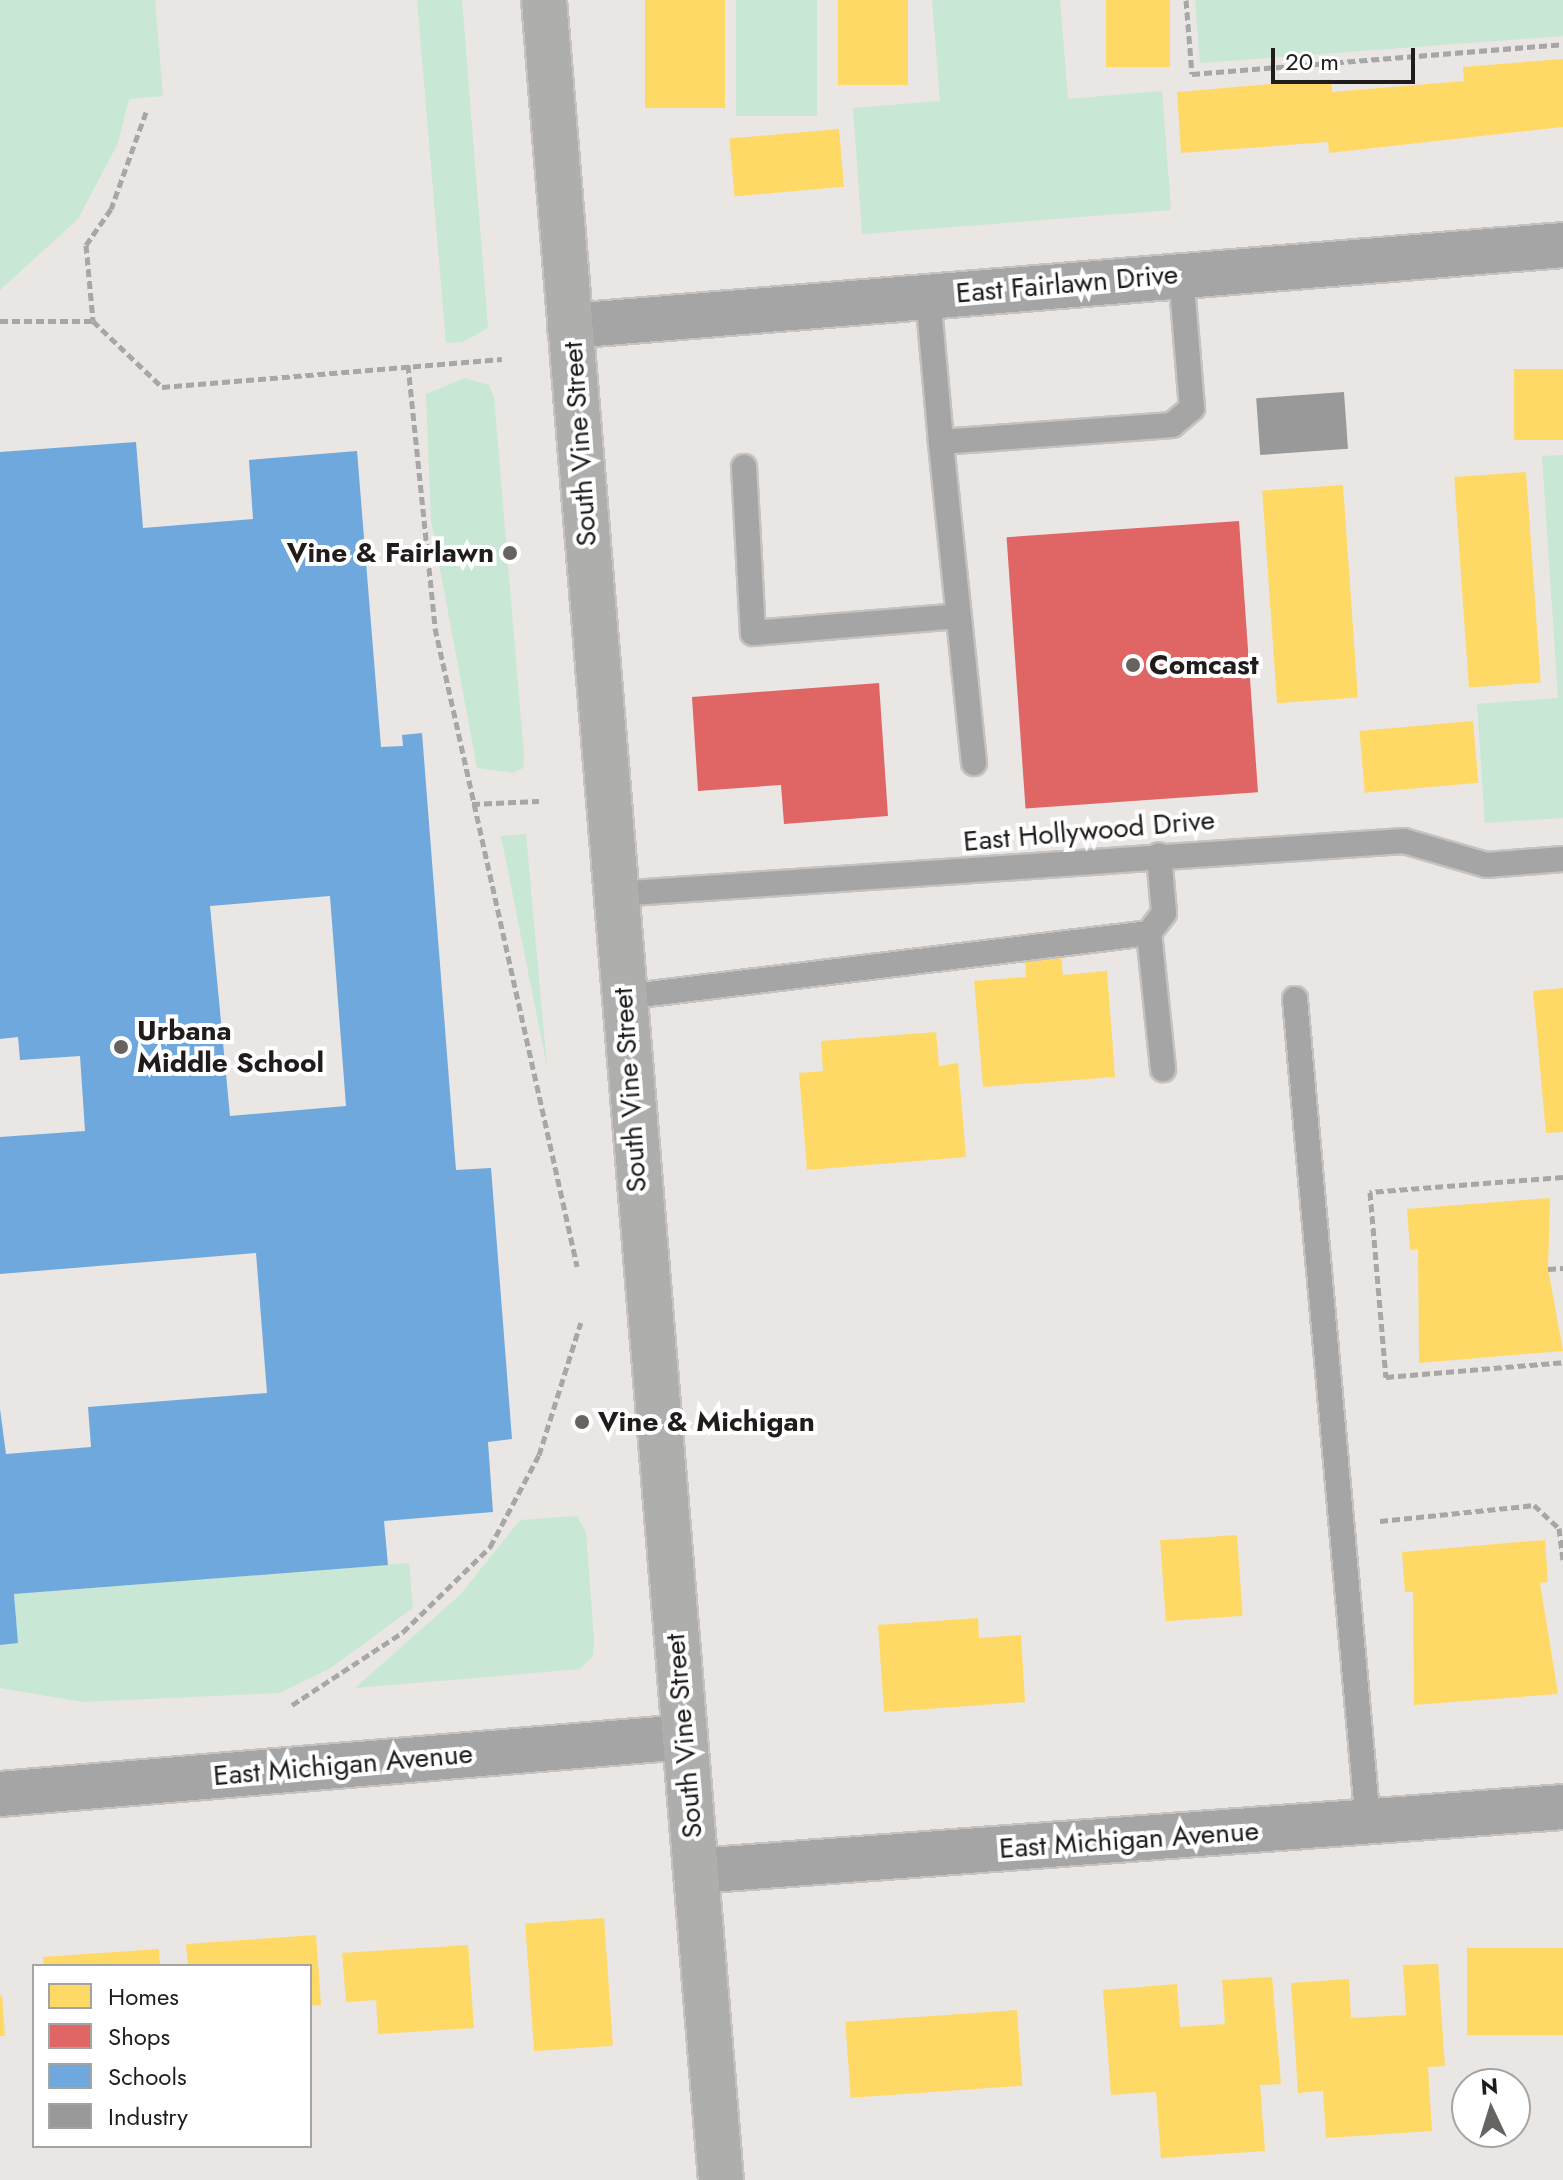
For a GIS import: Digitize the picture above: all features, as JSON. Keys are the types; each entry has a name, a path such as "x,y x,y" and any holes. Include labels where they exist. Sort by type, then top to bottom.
{"main road":[{"name":"South Vine Street","path":"544,0 721,2180"}],"street":[{"name":"East Fairlawn Drive","path":"570,326 1563,245"},
{"name":"East Michigan Avenue","path":"0,1794 685,1737"},
{"name":"East Michigan Avenue","path":"696,1871 1563,1807"}],"lane":[{"path":"941,442 1172,425 1192,408 1181,274"},
{"path":"928,296 974,763"},
{"path":"744,467 753,633 958,616"},
{"name":"East Hollywood Drive","path":"616,894 1159,855 1404,841 1486,865 1563,859"},
{"path":"1159,855 1164,913 1149,933 1163,1069"},
{"path":"624,997 1149,933"},
{"path":"1295,999 1368,1823"}],"path":[{"path":"1186,0 1192,74 1563,44"},
{"path":"146,112 130,167 86,245 93,321 162,387 502,359"},
{"path":"0,321 93,321"},
{"path":"408,365 432,604 472,804 577,1266"},
{"path":"472,804 539,801"},
{"path":"1563,1177 1370,1192 1386,1377 1563,1362"},
{"path":"1548,1269 1563,1268"},
{"path":"292,1705 403,1632 490,1547 539,1455 581,1322"},
{"path":"1375,1528 1383,1517 1534,1505 1559,1528 1563,1561"}],"green space":[{"path":"0,0 155,0 163,96 129,99 118,143 78,219 0,290"},
{"path":"417,0 462,0 488,328 462,342 446,343"},
{"path":"736,0 817,0 817,116 736,116"},
{"path":"932,0 1060,0 1068,99 1162,91 1171,210 862,234 853,108 940,101"},
{"path":"1195,0 1563,0 1563,36 1200,63"},
{"path":"465,378 489,385 494,397 524,756 523,768 513,773 477,768 431,520 426,394"},
{"path":"1563,455 1563,818 1485,823 1477,704 1558,698 1542,456"},
{"path":"526,834 547,1067 501,836"},
{"path":"577,1516 586,1532 594,1640 593,1656 580,1669 355,1688 460,1595 520,1520"},
{"path":"409,1563 413,1608 329,1669 280,1693 83,1702 0,1688 0,1645 18,1643 14,1594"}],"building: Homes":[{"path":"645,0 725,0 725,108 645,108"},
{"path":"838,0 908,0 908,85 838,85"},
{"path":"1106,0 1170,0 1170,67 1106,67"},
{"path":"1563,59 1563,127 1329,153 1328,142 1181,153 1177,92 1331,79 1332,92 1464,81 1463,67"},
{"path":"839,129 844,187 734,196 729,139"},
{"path":"1514,369 1563,369 1563,440 1514,440"},
{"path":"1526,472 1541,682 1469,688 1454,477"},
{"path":"1343,485 1358,697 1277,703 1262,491"},
{"path":"1473,721 1478,783 1365,793 1359,731"},
{"path":"1061,957 1063,975 1107,971 1115,1077 983,1087 974,981 1026,977 1025,961"},
{"path":"1563,988 1563,1132 1546,1133 1533,991"},
{"path":"936,1032 939,1066 958,1063 966,1157 807,1170 799,1073 823,1071 821,1041"},
{"path":"1550,1198 1548,1269 1563,1351 1419,1363 1418,1249 1410,1250 1407,1209"},
{"path":"1237,1535 1243,1616 1166,1621 1160,1540"},
{"path":"1545,1540 1548,1582 1540,1583 1558,1694 1414,1705 1413,1592 1405,1592 1402,1552"},
{"path":"978,1618 979,1638 1021,1635 1025,1702 884,1712 878,1625"},
{"path":"604,1918 613,2046 534,2051 525,1924"},
{"path":"316,1935 321,2005 312,2006 312,1964 188,1964 186,1944"},
{"path":"468,1945 474,2028 378,2034 376,2000 346,2002 342,1953"},
{"path":"1467,1948 1563,1948 1563,2035 1467,2035"},
{"path":"159,1949 160,1964 44,1964 43,1957"},
{"path":"1438,1964 1445,2066 1428,2067 1432,2131 1326,2138 1323,2091 1298,2093 1291,1983 1349,1979 1351,2018 1406,2015 1403,1965"},
{"path":"1272,1977 1281,2084 1260,2085 1265,2151 1161,2158 1156,2092 1111,2095 1103,1990 1177,1984 1180,2027 1225,2024 1222,1980"},
{"path":"2,1995 5,2036 0,2036"},
{"path":"1017,2010 1022,2086 851,2098 845,2022"}],"building: Shops":[{"name":"Comcast","path":"1239,521 1258,792 1026,809 1007,537"},
{"path":"879,683 888,816 784,824 781,785 698,791 692,697"}],"building: Schools":[{"name":"Urbana Middle School","path":"136,442 143,528 253,519 249,460 357,451 381,747 403,746 402,735 422,733 456,1170 491,1168 512,1439 488,1442 493,1512 384,1521 388,1565 14,1594 18,1643 0,1645 0,1409 6,1454 91,1447 88,1407 267,1393 256,1253 0,1274 0,1137 85,1131 80,1056 20,1060 18,1037 0,1039 0,452","holes":["330,896 346,1106 230,1116 210,906"]}],"building: Industry":[{"path":"1344,392 1348,449 1260,455 1256,398"}],"place":[{"name":"Vine & Fairlawn","path":"510,553"},
{"name":"Comcast","path":"1133,665"},
{"name":"Urbana Middle School","path":"121,1047"},
{"name":"Vine & Michigan","path":"582,1422"}]}
